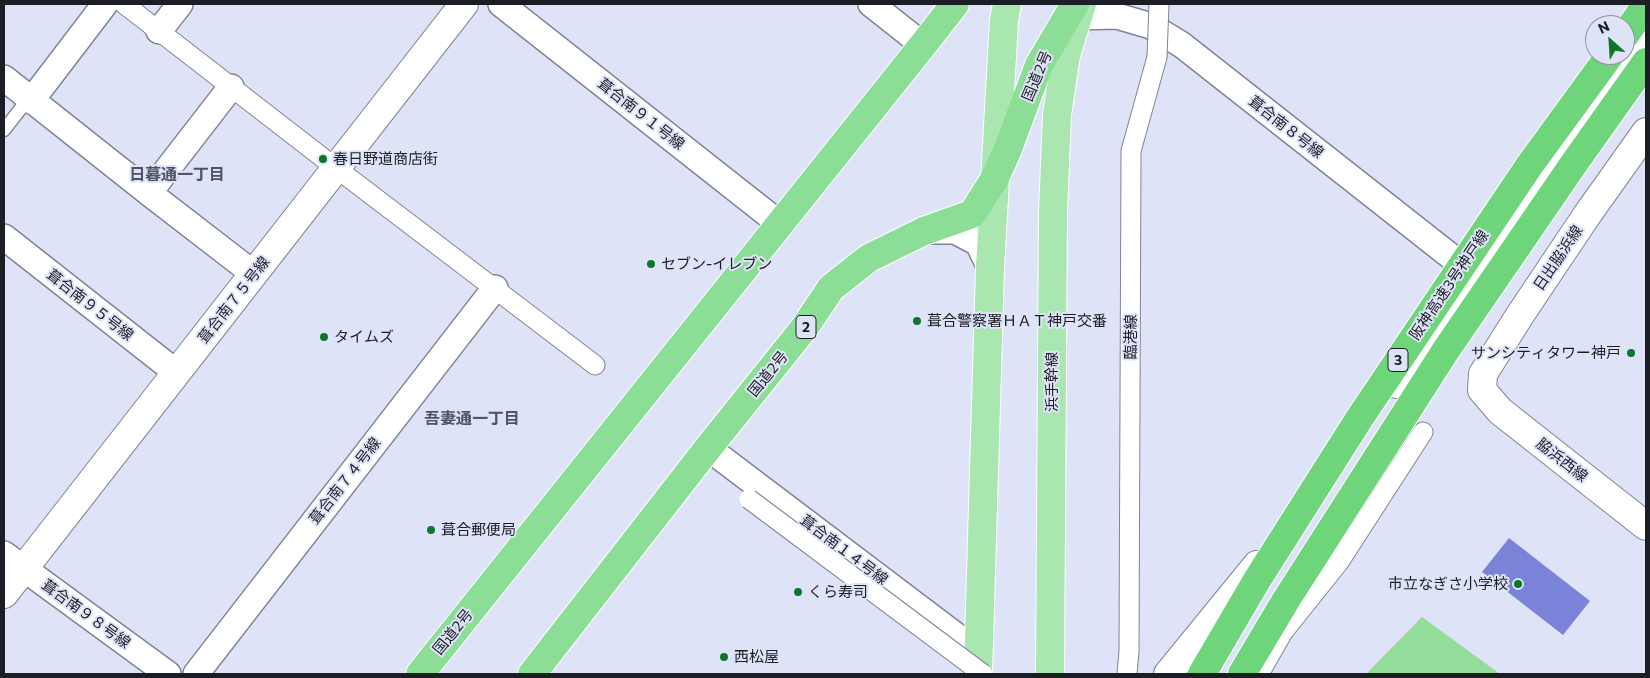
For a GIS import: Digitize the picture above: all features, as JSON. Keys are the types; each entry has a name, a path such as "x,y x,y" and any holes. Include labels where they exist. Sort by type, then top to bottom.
{"highway":[{"name":"国道2号","path":"420,674 955,4"},
{"path":"1635,20 1645,5"},
{"name":"国道2号","path":"532,674 805,327 831,288 869,258 924,231 972,214 995,178 1008,149 1039,65 1078,8"},
{"name":"3","path":"1242,674 1286,600 1446,350 1646,62"},
{"name":"阪神高速3号神戸線","path":"1202,674 1257,580 1359,418 1529,166 1601,65"}],"main road":[{"path":"980,667 990,268 1004,20 1007,4"},
{"name":"浜手幹線","path":"1050,670 1054,201 1057,114 1066,55 1078,8"}],"street":[{"path":"30,99 106,4"},
{"path":"124,4 336,168 595,364"},
{"path":"159,31 180,4"},
{"name":"葺合南７５号線","path":"4,594 14,561 177,373 464,4"},
{"name":"葺合南９１号線","path":"501,4 780,224"},
{"path":"871,4 923,46"},
{"name":"臨港線","path":"1127,674 1130,651 1131,151 1157,57 1159,4"},
{"path":"1635,18 1645,5"},
{"name":"葺合南８号線","path":"1078,8 1117,16 1151,26 1182,45 1477,277"},
{"path":"1168,674 1305,504 1477,277 1592,109 1646,34"},
{"path":"1477,277 1474,243 1526,166 1601,65"},
{"path":"4,78 149,194 254,274"},
{"path":"149,194 231,87"},
{"name":"日出脇浜線","path":"1482,390 1482,374 1587,215 1646,132"},
{"path":"924,231 954,231 978,243 990,268"},
{"name":"葺合南９５号線","path":"4,238 177,373"},
{"name":"葺合南７４号線","path":"196,674 495,288"},
{"name":"脇浜西線","path":"1482,390 1500,411 1646,526"},
{"path":"1259,674 1283,632 1339,562 1424,432"},
{"name":"葺合南１４号線","path":"708,448 980,667"},
{"path":"748,499 980,667"},
{"name":"葺合南９８号線","path":"14,561 168,674"}],"lane":[{"path":"4,130 30,99"}],"green space":[{"path":"1422,617 1500,674 1366,674"}],"water":[{"path":"1509,538 1590,601 1563,635 1482,572"}],"place":[{"name":"春日野道商店街","path":"323,159"},
{"name":"セブン-イレブン","path":"651,264"},
{"name":"葺合警察署ＨＡＴ神戸交番","path":"917,321"},
{"name":"タイムズ","path":"324,337"},
{"name":"サンシティタワー神戸","path":"1631,353"},
{"name":"葺合郵便局","path":"431,530"},
{"name":"市立なぎさ小学校","path":"1518,584"},
{"name":"くら寿司","path":"798,592"},
{"name":"西松屋","path":"724,657"}],"district":[{"name":"日暮通一丁目","path":"177,175"},
{"name":"吾妻通一丁目","path":"472,419"}]}
